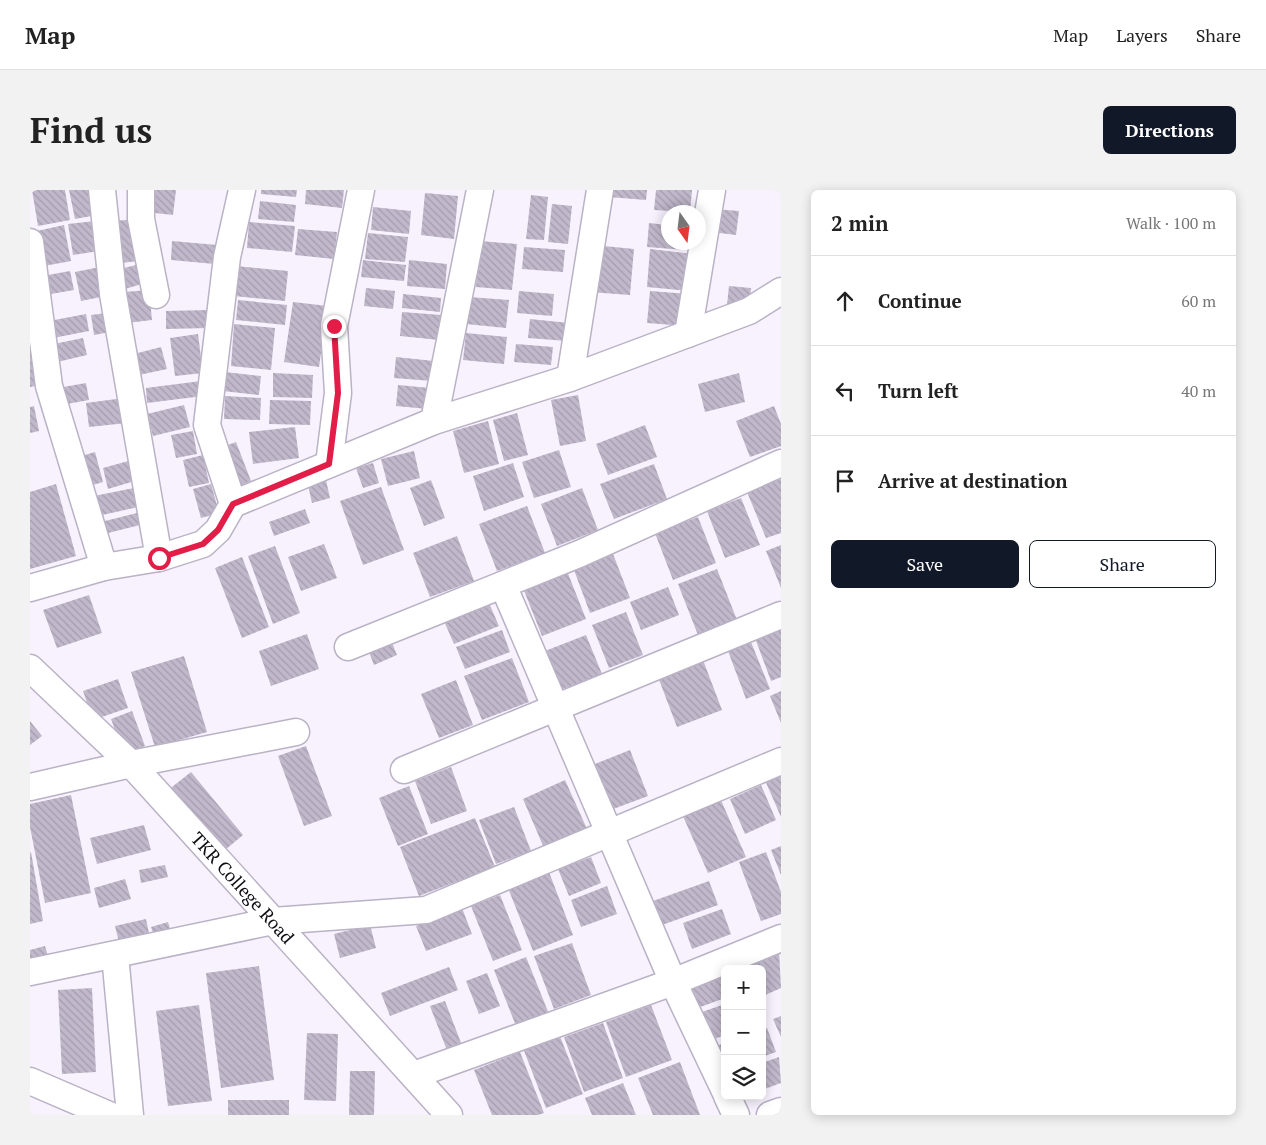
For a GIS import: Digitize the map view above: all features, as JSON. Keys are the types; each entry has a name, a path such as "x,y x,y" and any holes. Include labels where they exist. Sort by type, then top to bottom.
{"street":[{"path":"102,190 113,294 159,558"},
{"path":"140,190 141,219 156,295"},
{"path":"233,504 207,425 227,257 242,190"},
{"path":"329,464 338,393 334,326 361,190"},
{"path":"434,421 480,190"},
{"path":"570,378 600,190"},
{"path":"688,334 712,190"},
{"path":"30,242 49,386 104,566"},
{"path":"30,588 104,566 159,558 203,544 218,530 233,504 434,421 570,378 749,311 781,290"},
{"path":"348,647 579,554 781,463"},
{"path":"503,584 673,982 721,1083"},
{"path":"404,770 781,615"},
{"name":"TKR College Road","path":"30,668 130,764 449,1115"},
{"path":"30,787 130,764 296,732"},
{"path":"30,972 114,956 273,921 426,910 781,761"},
{"path":"414,1075 673,982 781,938"},
{"path":"114,956 130,1115"},
{"path":"30,1081 109,1115"},
{"path":"729,1100 736,1115"},
{"path":"770,1115 781,1111"}],"building":[{"path":"32,190 65,190 70,220 38,226"},
{"path":"69,190 92,190 97,215 75,219"},
{"path":"149,190 176,190 173,215 146,212"},
{"path":"261,190 297,190 296,197 261,194"},
{"path":"306,190 344,190 342,208 305,204"},
{"path":"609,190 647,190 646,200 609,197"},
{"path":"656,190 692,190 691,205 661,205 661,210 654,210"},
{"path":"425,193 458,196 454,239 421,235"},
{"path":"531,195 548,197 544,240 526,239"},
{"path":"260,201 296,205 294,222 258,219"},
{"path":"552,204 572,206 568,244 548,242"},
{"path":"373,207 411,211 409,234 371,230"},
{"path":"713,209 739,211 736,235 711,232"},
{"path":"134,219 139,261 120,263 116,221"},
{"path":"95,221 99,251 73,255 68,224"},
{"path":"249,222 295,226 292,252 247,248"},
{"path":"649,223 661,224 661,248 647,247"},
{"path":"64,225 71,261 44,266 37,231"},
{"path":"298,229 337,232 334,259 295,255"},
{"path":"368,233 408,237 405,262 365,259"},
{"path":"172,241 217,245 215,264 171,260"},
{"path":"480,241 517,244 512,290 476,287"},
{"path":"594,245 634,249 630,295 589,292"},
{"path":"524,247 565,250 563,272 522,269"},
{"path":"650,249 693,254 689,291 647,287"},
{"path":"363,260 406,265 404,281 361,277"},
{"path":"409,260 447,264 445,289 407,286"},
{"path":"140,264 145,283 125,289 120,269"},
{"path":"236,266 288,271 285,301 234,296"},
{"path":"100,267 106,296 81,301 75,272"},
{"path":"70,271 74,290 51,294 48,275"},
{"path":"729,286 751,288 749,307 727,305"},
{"path":"366,288 395,291 393,309 364,306"},
{"path":"149,290 152,320 127,323 124,292"},
{"path":"519,291 554,294 552,316 517,313"},
{"path":"650,291 689,294 686,326 647,323"},
{"path":"403,294 441,298 440,312 402,308"},
{"path":"469,297 509,300 506,328 466,324"},
{"path":"238,300 287,305 285,325 236,320"},
{"path":"293,302 328,306 319,367 284,362"},
{"path":"209,310 209,328 166,329 166,311"},
{"path":"402,312 441,315 439,340 400,336"},
{"path":"107,313 110,332 94,335 91,315"},
{"path":"86,314 89,331 53,338 49,321"},
{"path":"530,319 569,323 567,341 528,338"},
{"path":"234,324 275,328 271,370 231,366"},
{"path":"466,333 507,337 504,364 463,360"},
{"path":"198,334 203,373 175,376 170,338"},
{"path":"83,338 87,355 53,363 49,345"},
{"path":"516,344 553,347 551,365 514,362"},
{"path":"161,347 167,369 139,375 134,354"},
{"path":"40,351 46,384 30,387 30,352"},
{"path":"396,357 434,361 432,381 394,378"},
{"path":"225,372 261,376 259,395 223,391"},
{"path":"273,373 313,375 312,398 273,397"},
{"path":"739,373 745,402 705,412 698,384"},
{"path":"201,381 203,396 147,403 146,388"},
{"path":"86,383 89,400 61,405 58,388"},
{"path":"398,385 430,388 428,409 396,406"},
{"path":"578,395 586,441 560,446 551,400"},
{"path":"225,396 261,398 260,420 224,419"},
{"path":"124,398 127,423 89,427 86,403"},
{"path":"270,400 311,401 310,425 269,424"},
{"path":"184,405 190,427 153,436 147,414"},
{"path":"34,406 39,431 30,433 30,407"},
{"path":"774,406 781,424 781,446 750,457 736,421"},
{"path":"517,413 528,455 504,461 493,420"},
{"path":"488,421 499,464 464,473 453,431"},
{"path":"645,425 657,457 608,475 596,444"},
{"path":"295,427 299,458 253,464 249,432"},
{"path":"193,431 197,454 176,458 171,435"},
{"path":"236,442 251,481 231,489 217,449"},
{"path":"559,450 571,487 534,498 522,462"},
{"path":"414,451 420,478 388,486 381,459"},
{"path":"95,452 103,482 86,487 78,457"},
{"path":"203,455 209,483 189,487 183,460"},
{"path":"132,460 138,480 108,489 103,468"},
{"path":"373,463 379,483 363,488 356,468"},
{"path":"513,463 524,497 484,511 473,476"},
{"path":"654,464 667,499 614,519 600,484"},
{"path":"781,479 781,533 766,538 747,492"},
{"path":"326,480 330,498 312,503 308,485"},
{"path":"431,480 445,518 424,526 410,488"},
{"path":"56,484 76,556 30,569 30,492"},
{"path":"211,484 219,513 201,518 193,489"},
{"path":"381,487 404,550 363,565 340,501"},
{"path":"134,488 138,507 98,516 94,496"},
{"path":"582,488 598,530 557,546 541,504"},
{"path":"741,498 760,545 725,558 707,511"},
{"path":"527,506 545,553 497,571 479,524"},
{"path":"305,509 310,523 274,536 269,522"},
{"path":"137,513 140,525 104,534 101,522"},
{"path":"698,517 716,563 673,580 655,533"},
{"path":"457,536 474,581 430,597 413,553"},
{"path":"324,544 337,578 301,591 288,557"},
{"path":"781,545 781,588 766,551"},
{"path":"275,546 300,613 273,624 248,556"},
{"path":"613,554 630,598 590,613 574,570"},
{"path":"242,557 269,627 242,638 215,568"},
{"path":"717,569 737,620 698,635 678,584"},
{"path":"567,571 586,619 542,636 523,588"},
{"path":"668,587 679,615 641,630 630,602"},
{"path":"89,595 102,633 57,648 43,610"},
{"path":"489,603 499,626 454,644 444,621"},
{"path":"626,612 643,655 609,668 592,625"},
{"path":"781,628 781,677 771,681 755,638"},
{"path":"502,630 510,652 465,669 456,647"},
{"path":"307,634 319,669 271,686 259,651"},
{"path":"586,635 602,674 560,690 545,651"},
{"path":"751,642 770,689 746,699 728,651"},
{"path":"392,643 397,655 374,665 369,652"},
{"path":"184,656 207,732 155,747 131,672"},
{"path":"512,658 529,702 482,720 464,676"},
{"path":"703,660 722,710 677,727 658,677"},
{"path":"118,679 128,708 93,720 83,691"},
{"path":"456,680 473,725 439,738 421,694"},
{"path":"781,691 781,723 770,696"},
{"path":"132,711 145,746 124,754 111,719"},
{"path":"30,721 42,736 30,745"},
{"path":"306,746 332,816 304,826 278,756"},
{"path":"630,750 648,796 608,811 590,766"},
{"path":"451,767 467,811 431,824 415,781"},
{"path":"781,770 781,817 764,778"},
{"path":"191,772 243,835 219,855 167,791"},
{"path":"565,780 587,829 544,848 523,799"},
{"path":"761,785 776,820 745,834 730,799"},
{"path":"409,786 428,834 398,846 379,798"},
{"path":"71,795 91,893 45,903 30,827 30,804"},
{"path":"720,798 746,857 708,873 682,814"},
{"path":"514,807 531,851 496,864 479,820"},
{"path":"475,818 495,867 419,896 400,847"},
{"path":"144,825 151,850 97,864 90,838"},
{"path":"781,846 781,875 771,850"},
{"path":"766,852 781,892 781,914 761,921 739,862"},
{"path":"30,853 43,921 30,924"},
{"path":"591,857 601,883 569,896 558,869"},
{"path":"165,865 168,877 141,883 139,870"},
{"path":"549,872 573,935 533,951 508,888"},
{"path":"125,879 131,899 99,908 94,888"},
{"path":"709,881 718,905 662,925 653,901"},
{"path":"607,886 617,914 581,927 571,900"},
{"path":"500,895 522,950 493,961 471,906"},
{"path":"462,908 472,934 426,951 416,926"},
{"path":"722,909 731,934 692,949 683,923"},
{"path":"146,919 151,943 121,950 115,926"},
{"path":"168,922 171,932 154,936 151,927"},
{"path":"370,925 376,948 340,958 334,934"},
{"path":"572,943 591,995 554,1009 534,956"},
{"path":"45,946 50,963 30,969 30,950"},
{"path":"779,950 781,988 766,995 766,965 749,964"},
{"path":"526,957 549,1014 516,1026 494,970"},
{"path":"259,966 274,1080 221,1088 206,973"},
{"path":"449,967 458,990 390,1016 381,993"},
{"path":"487,973 500,1006 479,1014 466,981"},
{"path":"721,973 721,999 692,1010 683,987"},
{"path":"92,988 96,1072 62,1074 58,990"},
{"path":"445,1001 463,1048 448,1053 430,1006"},
{"path":"199,1005 212,1101 168,1106 156,1011"},
{"path":"651,1005 672,1060 626,1077 606,1022"},
{"path":"721,1005 721,1037 707,1042 696,1014"},
{"path":"781,1016 781,1037 773,1019"},
{"path":"603,1023 623,1078 584,1092 564,1037"},
{"path":"766,1028 776,1052 766,1056 766,1055"},
{"path":"307,1033 338,1034 336,1101 304,1100"},
{"path":"559,1034 583,1094 546,1108 523,1048"},
{"path":"721,1044 721,1063 713,1047"},
{"path":"520,1052 544,1113 538,1115 492,1115 474,1070"},
{"path":"779,1057 781,1083 766,1089 766,1062"},
{"path":"680,1062 700,1115 653,1115 638,1078"},
{"path":"350,1071 375,1071 374,1115 349,1115"},
{"path":"623,1083 636,1115 592,1115 585,1098"},
{"path":"228,1100 289,1100 289,1115 228,1115"}],"route":[{"path":"159,558 203,544 218,530 233,504 329,464 338,393 334,326"}]}
